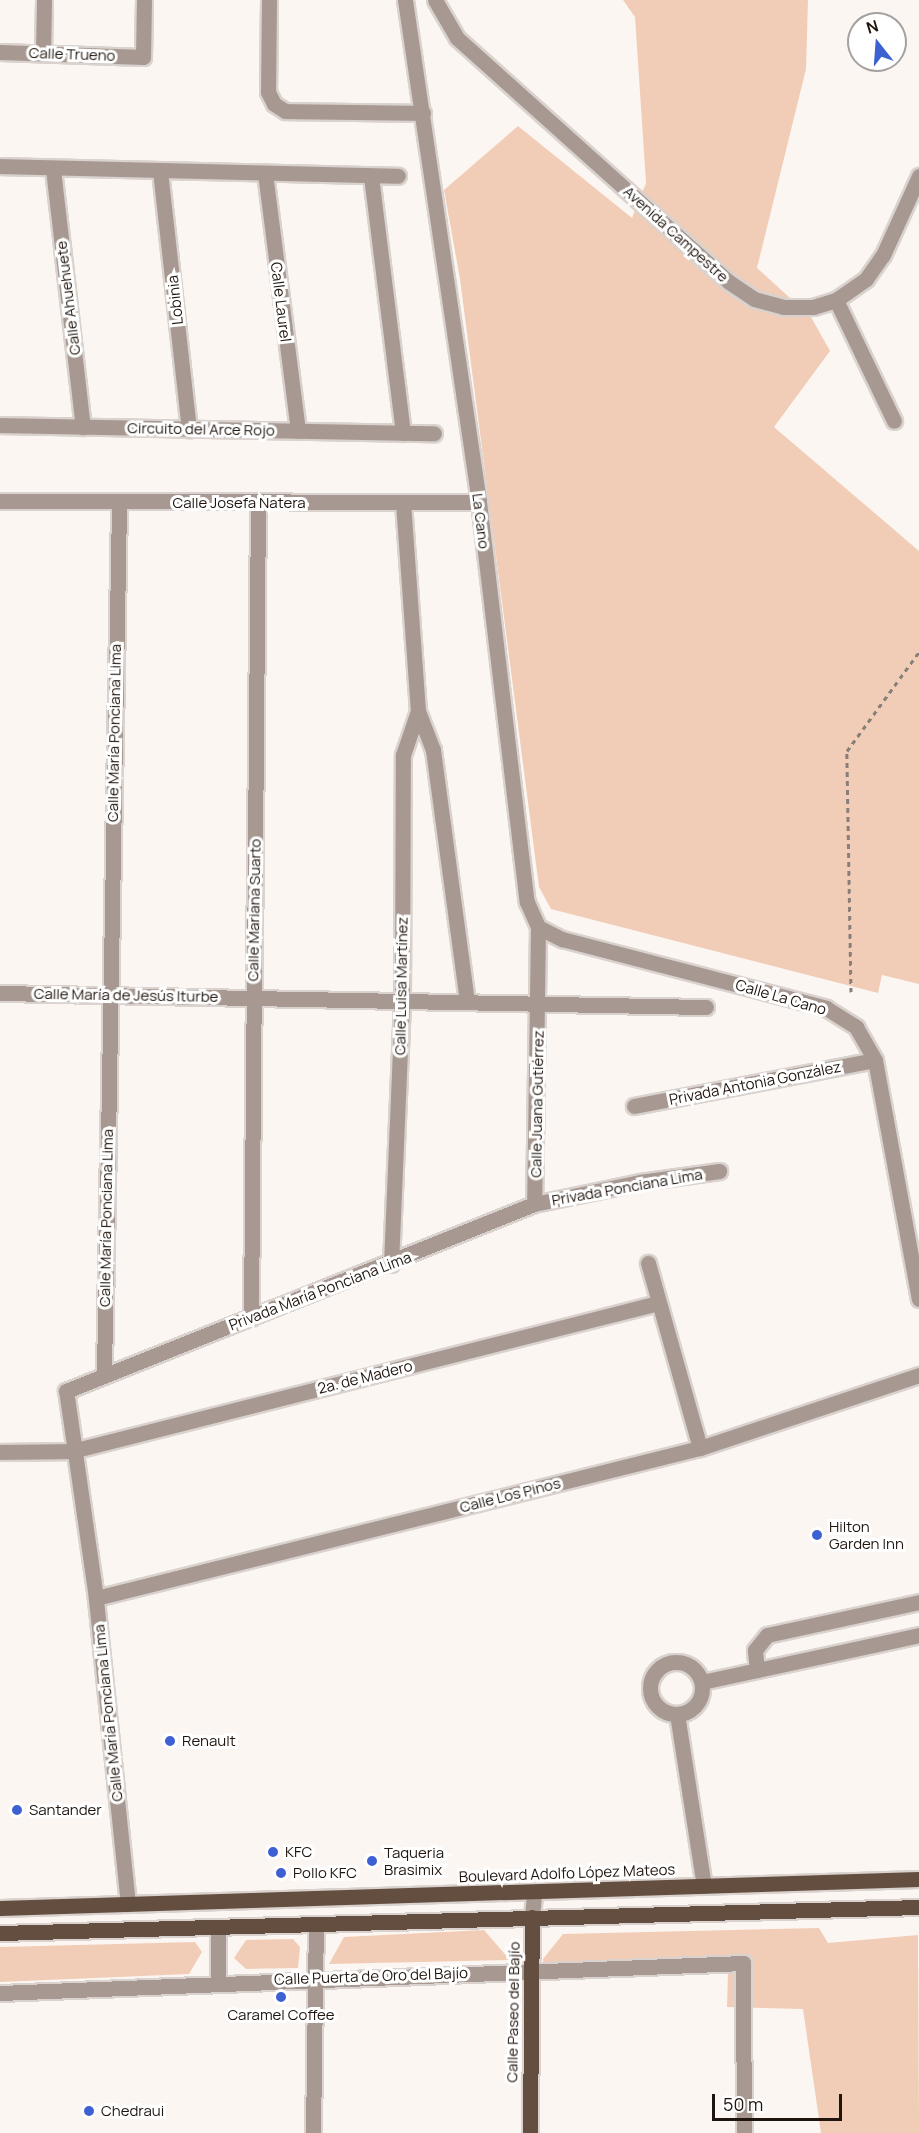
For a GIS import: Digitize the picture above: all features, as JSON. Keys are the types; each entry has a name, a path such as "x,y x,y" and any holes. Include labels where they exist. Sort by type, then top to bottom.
{"main road":[{"name":"Boulevard Adolfo López Mateos","path":"0,1908 919,1879"},
{"path":"0,1933 919,1907"},
{"name":"Calle Paseo del Bajío","path":"530,2133 532,1917"}],"street":[{"path":"43,53 44,0"},
{"name":"Calle Trueno","path":"0,52 143,57 144,0"},
{"path":"268,0 268,92 274,104 285,111 423,113"},
{"name":"La Cano","path":"405,0 478,502 527,902 538,927"},
{"name":"Avenida Campestre","path":"435,0 458,38 729,282 754,299 783,307 813,307 836,300 866,279 883,255 919,176"},
{"path":"0,166 398,176"},
{"name":"Calle Ahuehuete","path":"53,169 83,427"},
{"name":"Lobinia","path":"160,171 189,429"},
{"name":"Calle Laurel","path":"265,173 298,431"},
{"path":"371,176 403,433"},
{"path":"836,300 894,421"},
{"name":"Circuito del Arce Rojo","path":"0,425 434,433"},
{"name":"Calle Josefa Natera","path":"0,501 119,504 478,502"},
{"name":"Calle Luisa Martínez","path":"404,502 418,711 433,750 467,1000"},
{"name":"Calle Mariana Suarto","path":"251,1318 258,503"},
{"name":"Calle María Ponciana Lima","path":"119,504 104,1373 66,1391 72,1451 96,1598 128,1904"},
{"name":"Calle Luisa Martínez","path":"391,1264 402,999 403,755 418,711"},
{"name":"Calle Juana Gutiérrez","path":"534,1204 539,1004 538,927"},
{"name":"Calle La Cano","path":"538,927 562,939 826,1008 856,1027 875,1060 919,1299"},
{"name":"Calle María de Jesús Iturbe","path":"0,993 467,1000 539,1004 706,1007"},
{"name":"Privada Antonia González","path":"634,1106 875,1060"},
{"name":"Privada Ponciana Lima","path":"534,1204 640,1182 719,1171"},
{"name":"Privada María Ponciana Lima","path":"104,1373 391,1264 534,1204"},
{"path":"648,1263 700,1448"},
{"name":"2a. de Madero","path":"0,1452 72,1451 658,1303"},
{"name":"Calle Los Pinos","path":"96,1598 700,1448 919,1375"},
{"path":"757,1670 755,1650 767,1635 919,1602"},
{"path":"702,1682 919,1635"},
{"path":"675,1662 686,1663 702,1682 703,1691 694,1708 677,1714 660,1709 650,1694 652,1677 657,1669 675,1662"},
{"path":"677,1714 705,1887"},
{"name":"Calle Paseo del Bajío","path":"532,1917 534,1892"},
{"path":"313,2133 316,1924"},
{"path":"218,1927 218,1983"},
{"name":"Calle Puerta de Oro del Bajío","path":"0,1993 532,1969 743,1963 744,2133"}],"path":[{"path":"851,992 848,751 919,651"}],"shaded area":[{"path":"623,0 808,0 806,69 757,268 811,317 830,351 774,427 919,551 919,984 882,975 878,993 551,909 539,887 460,279 444,190 518,126 632,218 646,183 635,17"},
{"path":"819,1928 828,1943 918,1935 919,2133 821,2133 803,2009 727,2007 728,1973 545,1979 543,1959 563,1934"},
{"path":"484,1930 510,1960 329,1964 344,1937"},
{"path":"293,1939 300,1947 298,1968 246,1969 234,1958 246,1940"},
{"path":"195,1942 202,1952 189,1974 0,1982 0,1947"}],"place":[{"name":"Hilton Garden Inn","path":"817,1535"},
{"name":"Renault","path":"170,1741"},
{"name":"Santander","path":"17,1810"},
{"name":"KFC","path":"273,1852"},
{"name":"Taqueria Brasimix","path":"372,1861"},
{"name":"Pollo KFC","path":"281,1873"},
{"name":"Caramel Coffee","path":"281,1997"},
{"name":"Chedraui","path":"89,2111"}]}
